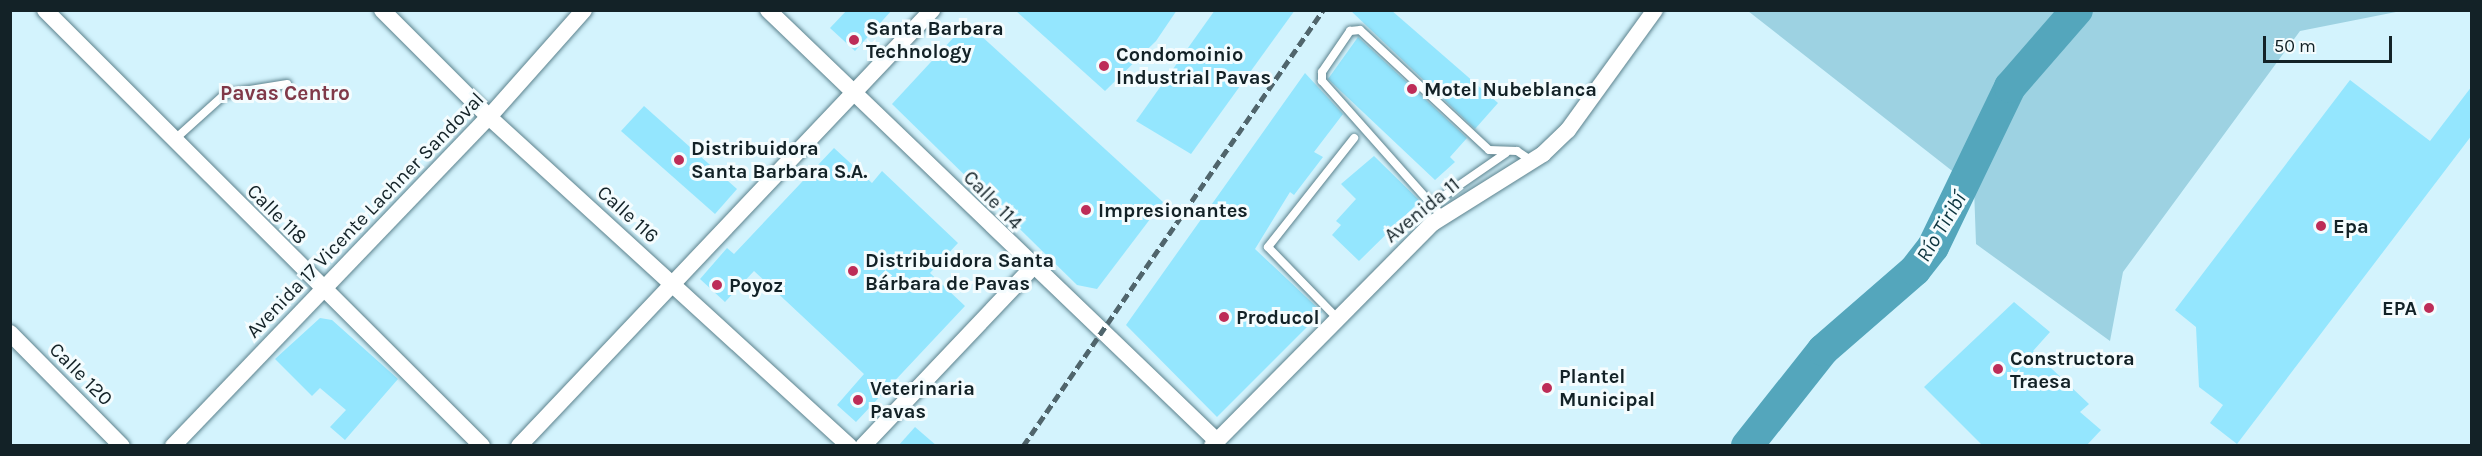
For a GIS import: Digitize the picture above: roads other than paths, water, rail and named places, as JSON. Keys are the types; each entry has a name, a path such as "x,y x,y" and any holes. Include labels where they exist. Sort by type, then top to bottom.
{"street":[{"name":"Calle 118","path":"45,10 321,289 482,446"},
{"name":"Calle 116","path":"382,10 489,117 674,282 849,446"},
{"name":"Avenida 17 Vicente Lachner Sandoval","path":"173,446 321,289 489,117 584,10"},
{"name":"Calle 114","path":"768,10 1215,443"},
{"path":"519,446 932,10"},
{"name":"Avenida 11","path":"1215,443 1337,318 1437,210 1532,161 1568,130 1655,10"},
{"path":"863,446 1032,268"},
{"name":"Calle 120","path":"10,333 122,446"}],"lane":[{"path":"1506,153 1437,210 1322,81 1322,72 1350,31 1360,30 1489,150 1506,153 1517,151 1532,161"},
{"path":"174,141 225,94 287,84"},
{"path":"1337,318 1268,247 1354,138"}],"waterway":[{"name":"Río Tiribí","path":"1747,446 1823,350 1915,270 1933,247 2010,87 2077,10"}],"railway":[{"path":"1023,446 1323,10"}],"place":[{"name":"Santa Barbara Technology","path":"854,40"},
{"name":"Condomoinio Industrial Pavas","path":"1104,66"},
{"name":"Motel Nubeblanca","path":"1412,89"},
{"name":"Distribuidora Santa Barbara S.A.","path":"679,160"},
{"name":"Impresionantes","path":"1086,210"},
{"name":"Epa","path":"2321,226"},
{"name":"Distribuidora Santa Bárbara de Pavas","path":"853,271"},
{"name":"Poyoz","path":"717,285"},
{"name":"EPA","path":"2429,308"},
{"name":"Producol","path":"1224,317"},
{"name":"Constructora Traesa","path":"1998,369"},
{"name":"Plantel Municipal","path":"1547,388"},
{"name":"Veterinaria Pavas","path":"858,400"}],"district":[{"name":"Pavas Centro","path":"285,93"}]}
